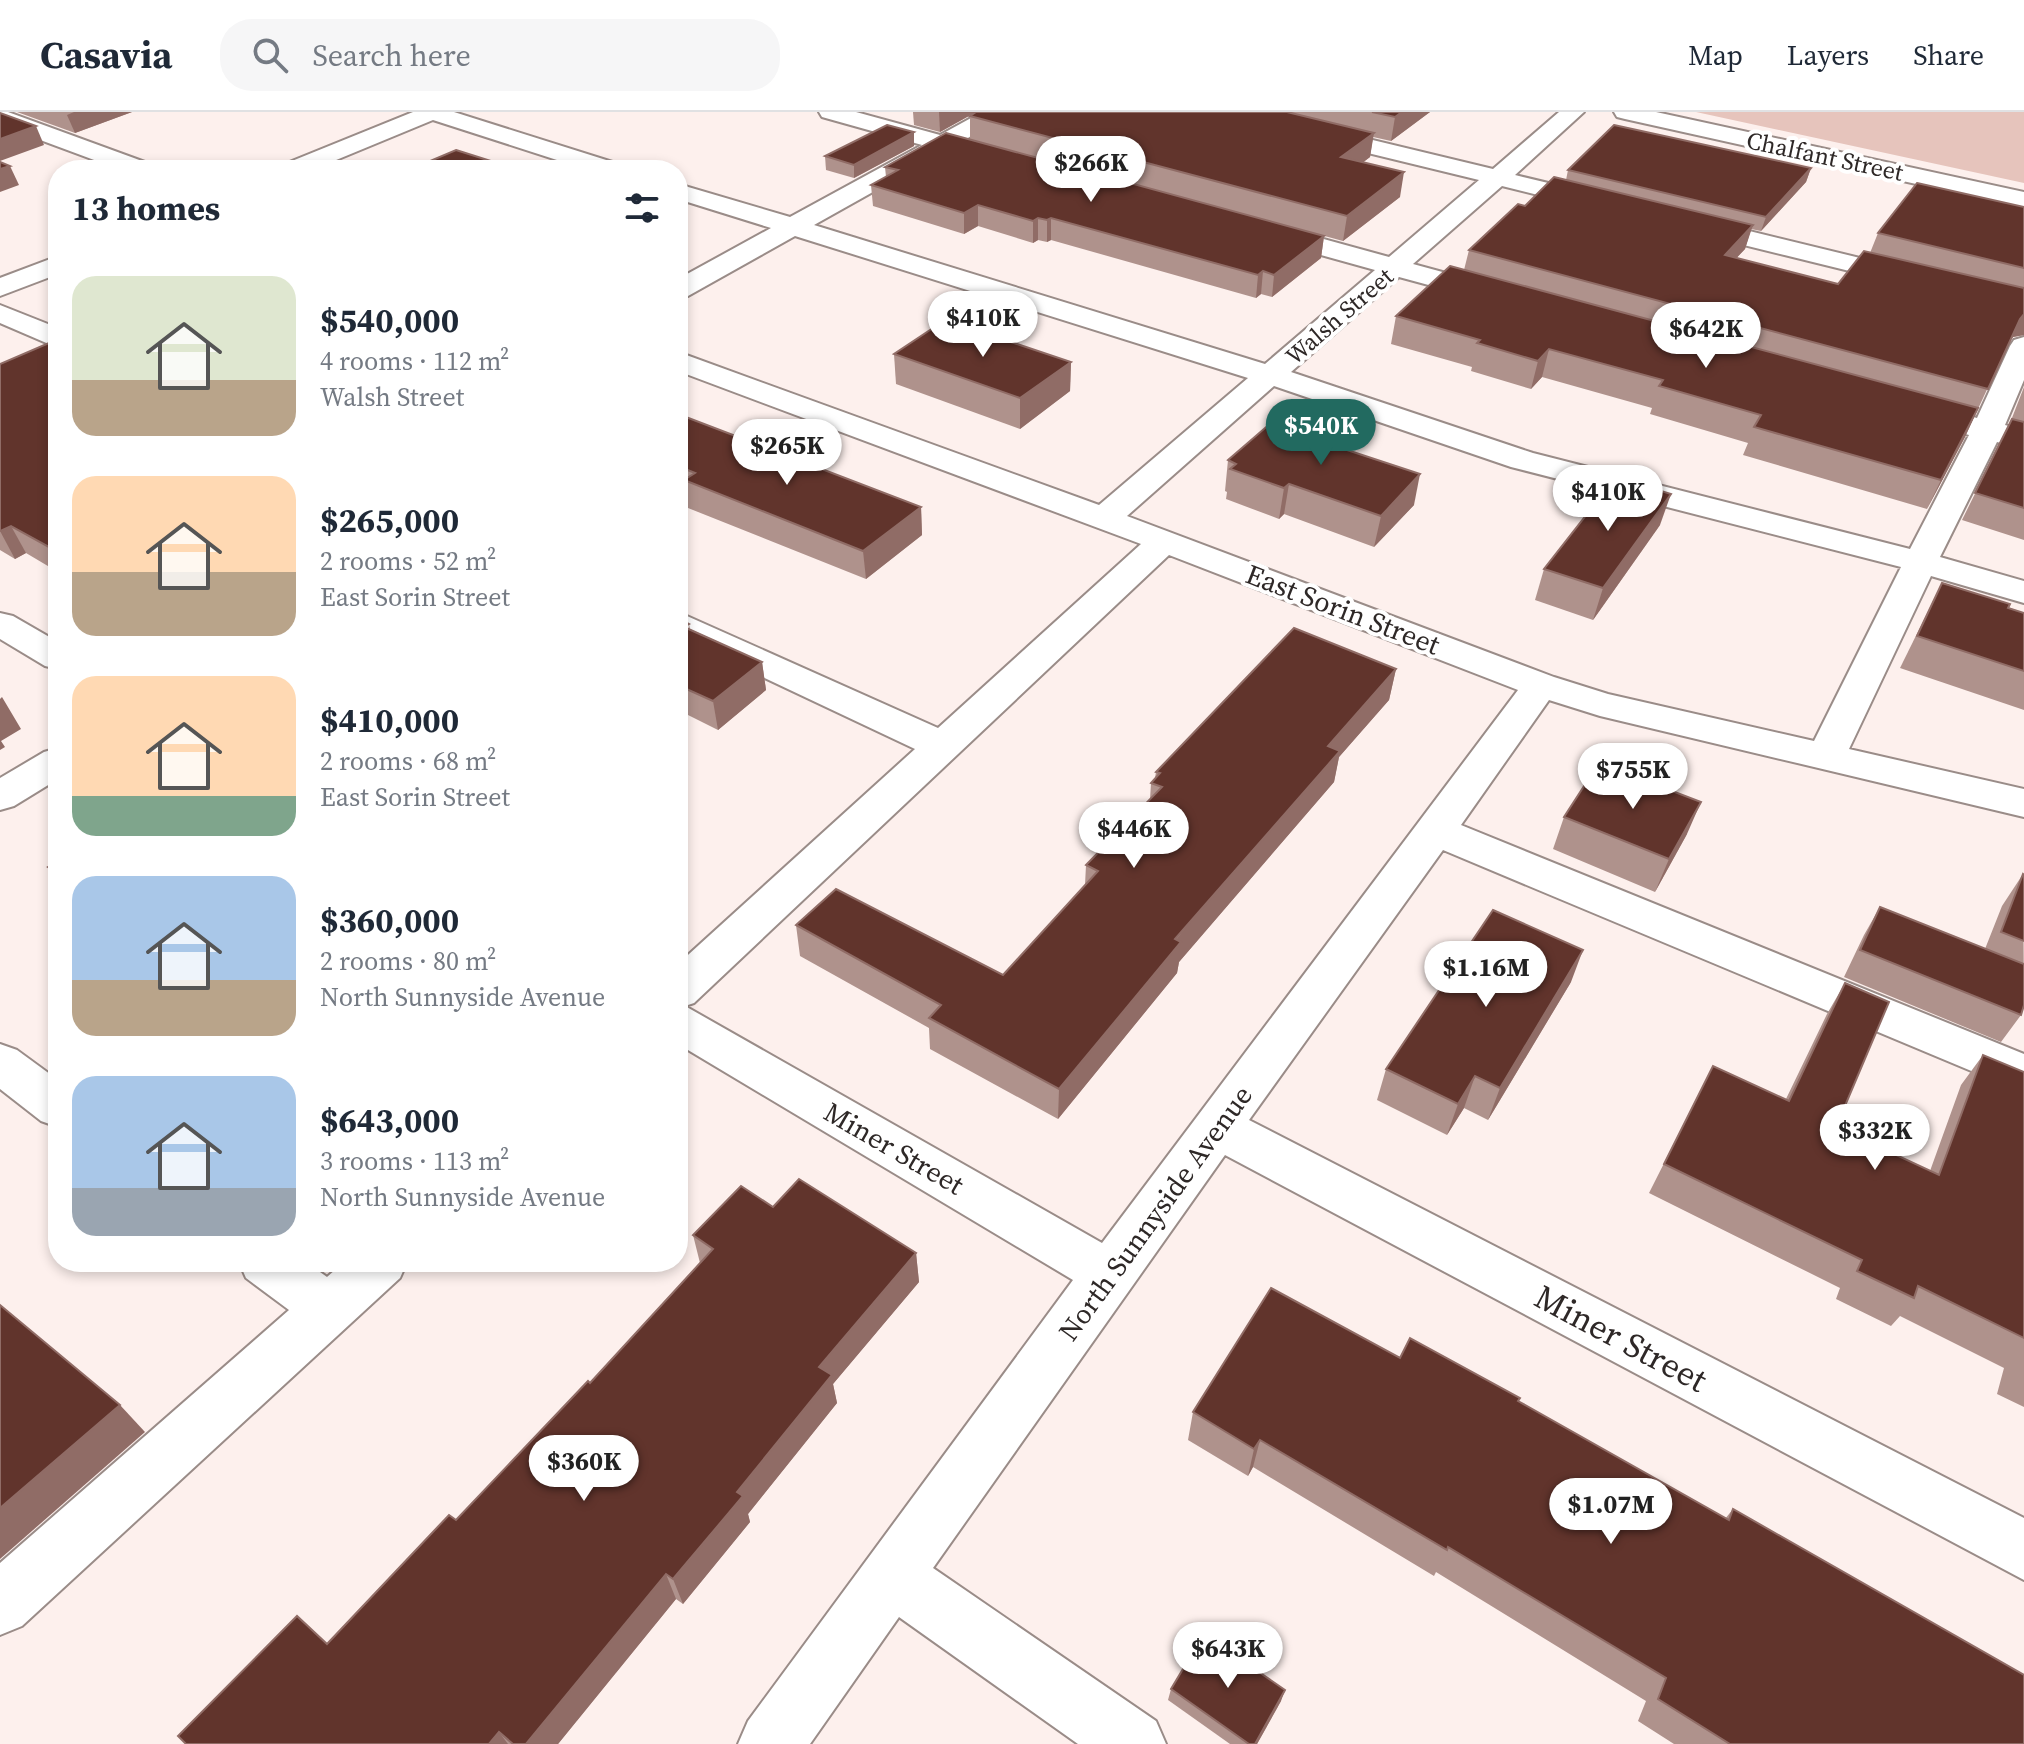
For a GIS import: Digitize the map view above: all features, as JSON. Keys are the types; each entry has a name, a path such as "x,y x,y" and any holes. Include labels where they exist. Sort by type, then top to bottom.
{"street":[{"path":"315,160 432,112 582,160"},
{"path":"830,112 1022,165"},
{"path":"688,285 999,112"},
{"path":"1228,112 1620,207"},
{"name":"Walsh Street","path":"1104,518 1573,112"},
{"name":"Chalfant Street","path":"1625,112 2024,200"},
{"path":"0,117 117,160"},
{"path":"688,194 1271,375 1522,460 1921,562 2024,592"},
{"path":"1667,218 2024,306"},
{"path":"1237,224 1519,301"},
{"path":"0,288 48,268"},
{"path":"0,313 48,335"},
{"path":"1826,757 1987,430 2024,346"},
{"name":"East Sorin Street","path":"688,372 1104,518 1541,685 1600,704 2024,803"},
{"path":"1881,401 2024,440"},
{"path":"688,982 1164,541"},
{"path":"0,624 48,652"},
{"path":"688,628 943,746"},
{"name":"North Sunnyside Avenue","path":"771,1744 1109,1274 1437,831 1541,685"},
{"path":"0,796 48,767"},
{"path":"1437,831 2024,1074"},
{"name":"Miner Street","path":"688,1028 1109,1274"},
{"path":"0,1063 48,1099"},
{"name":"Miner Street","path":"1217,1127 2024,1550"},
{"path":"279,1272 329,1309"},
{"path":"0,1604 370,1272"},
{"path":"894,1577 1133,1744"}],"shaded area":[{"path":"1696,112 2024,112 2024,183"}],"building":[{"path":"976,112 1287,112 1374,133 1341,157 1404,172 1347,216 970,116"},
{"path":"1372,112 1402,112 1395,117"},
{"path":"0,113 36,126 0,139"},
{"path":"887,125 914,132 854,165 825,156"},
{"path":"1614,125 1811,168 1766,217 1568,170"},
{"path":"946,133 1324,236 1274,275 1263,271 1258,275 1051,218 1033,221 978,205 964,213 871,185 898,170 885,167"},
{"path":"456,150 488,160 432,160"},
{"path":"1554,177 1753,225 1725,255 1838,284 1864,251 2024,288 2024,314 1988,389 1469,250 1518,204 1525,206"},
{"path":"1917,183 2024,207 2024,268 1878,233"},
{"path":"1450,266 1978,408 1941,480 1754,427 1761,415 1659,386 1663,380 1549,349 1538,361 1477,343 1480,340 1396,316"},
{"path":"945,320 1071,362 1020,398 894,354"},
{"path":"48,343 48,546 11,526 0,531 0,364"},
{"path":"1279,416 1346,439 1338,447 1420,474 1381,516 1289,484 1284,488 1230,469 1236,464 1228,460"},
{"path":"688,418 921,507 863,551 688,482 688,477 695,473 688,470"},
{"path":"2012,419 2024,422 2024,508 1975,493"},
{"path":"1616,477 1671,494 1603,588 1544,569"},
{"path":"1942,583 2010,604 2008,608 2024,613 2024,671 1917,636"},
{"path":"1294,628 1396,669 1328,746 1340,751 1175,939 1181,942 1059,1089 929,1018 941,1005 796,925 836,889 1003,975 1098,871 1086,865 1162,787 1151,783 1160,773 1156,772"},
{"path":"688,629 762,662 713,701 688,690"},
{"path":"1599,763 1701,802 1669,859 1564,817"},
{"path":"2024,875 2024,941 2001,932"},
{"path":"1880,907 2024,964 2024,1005 2021,1015 1860,950"},
{"path":"1493,910 1583,950 1500,1088 1475,1076 1458,1104 1386,1069"},
{"path":"1845,983 1889,1002 1836,1127 1939,1175 1983,1055 2024,1072 2024,1338 1918,1286 1914,1298 1857,1271 1862,1260 1664,1164 1713,1066 1789,1101"},
{"path":"799,1179 916,1253 819,1367 832,1375 737,1492 743,1496 673,1579 666,1574 526,1744 513,1744 499,1732 489,1744 186,1744 178,1736 297,1616 327,1644 449,1515 456,1520 588,1381 590,1383 713,1249 693,1235 741,1186 773,1207"},
{"path":"1271,1288 1400,1358 1410,1338 1729,1520 1733,1509 2024,1675 2024,1744 1730,1744 1658,1699 1666,1678 1448,1547 1447,1550 1260,1440 1254,1449 1193,1412"},
{"path":"0,1305 120,1405 0,1508"},
{"path":"1204,1634 1285,1690 1255,1744 1249,1744 1171,1689"}]}
